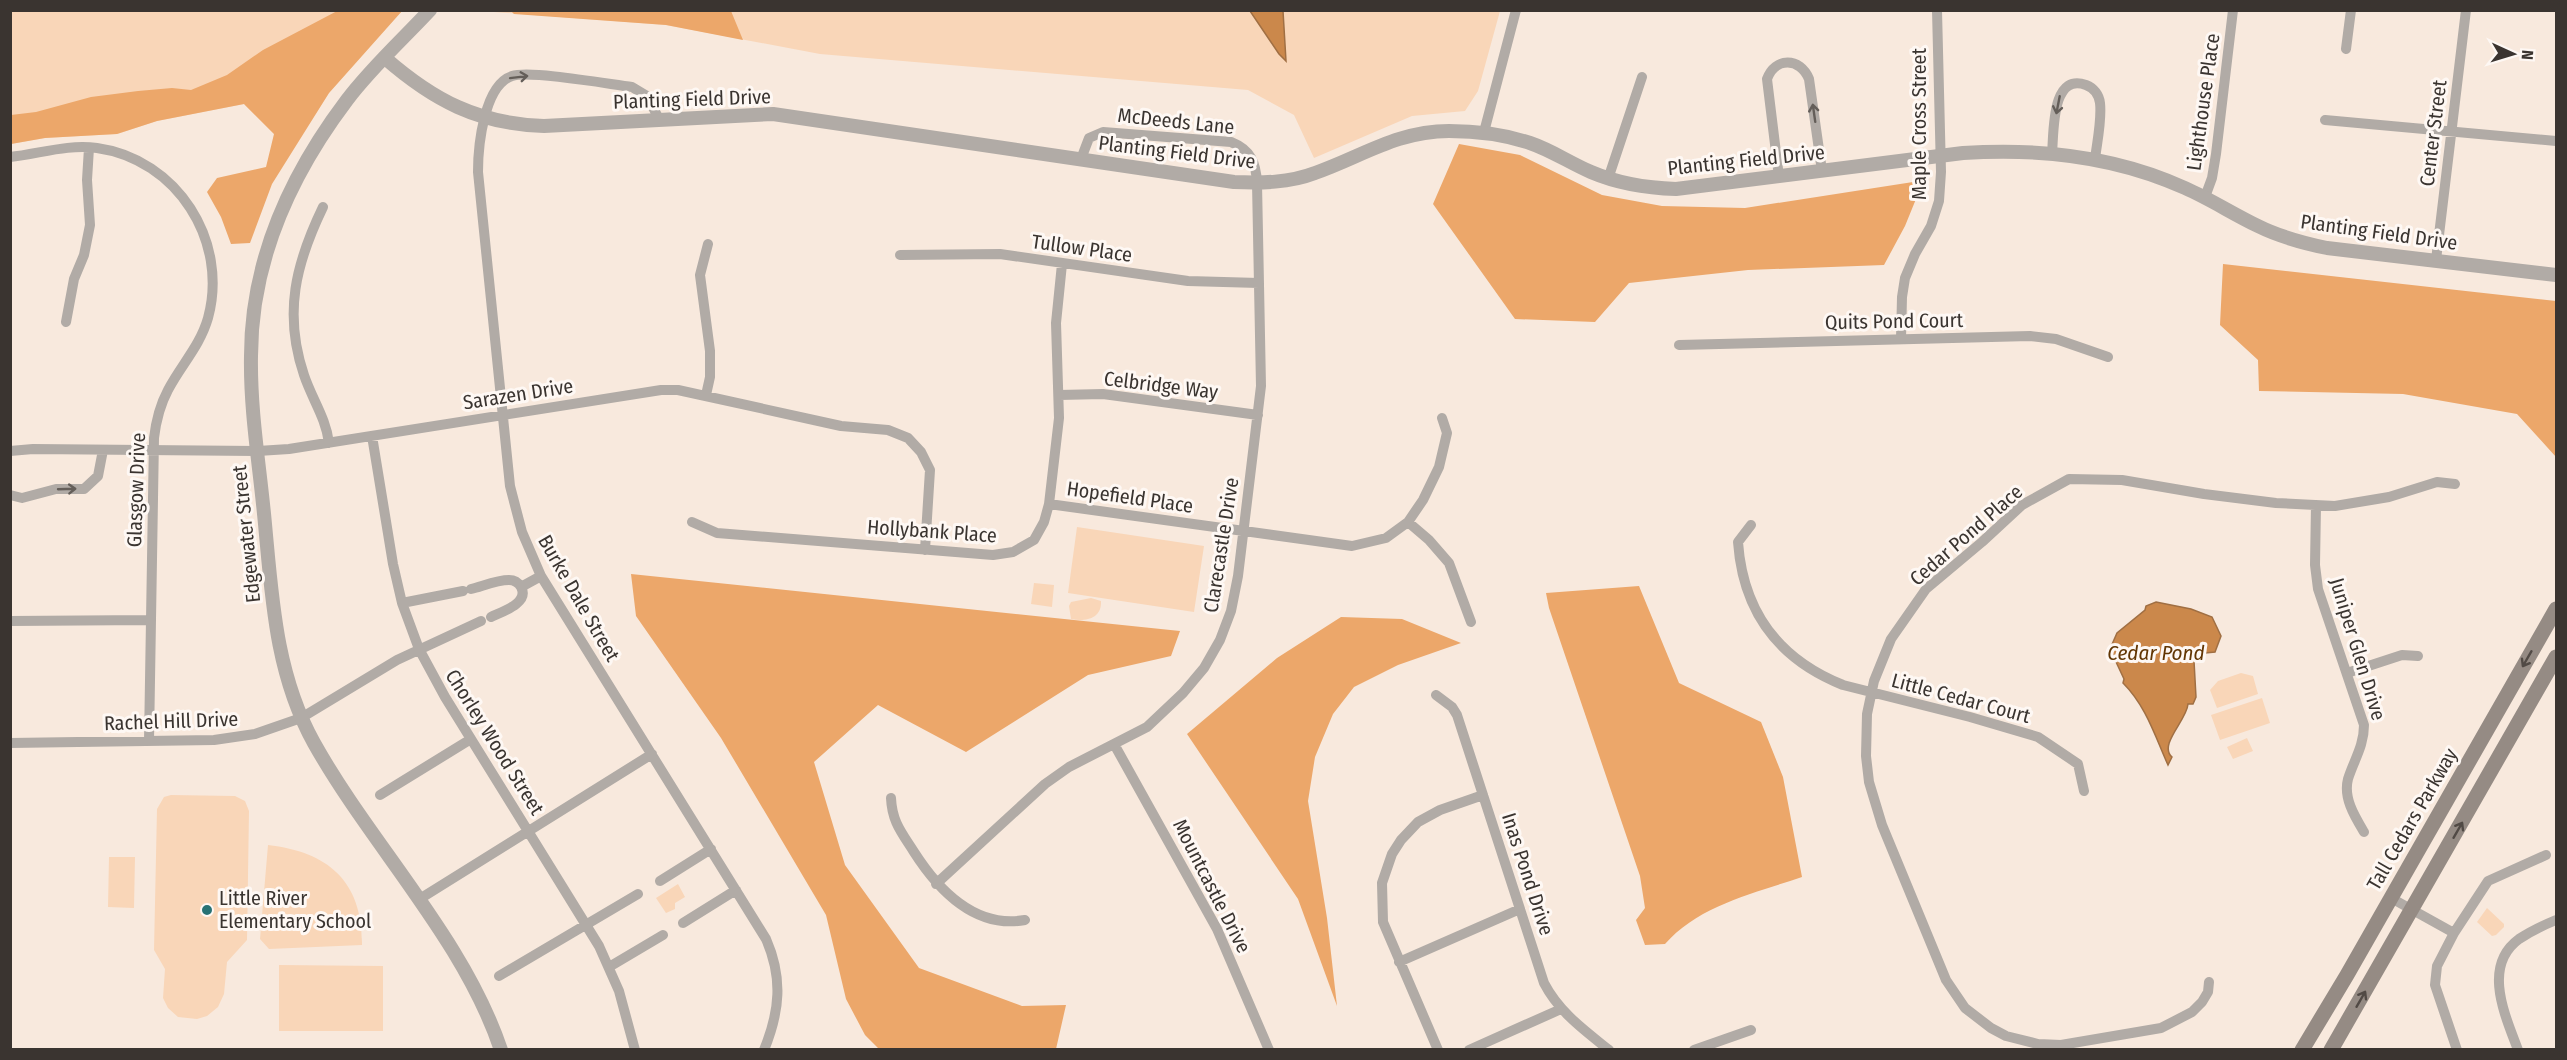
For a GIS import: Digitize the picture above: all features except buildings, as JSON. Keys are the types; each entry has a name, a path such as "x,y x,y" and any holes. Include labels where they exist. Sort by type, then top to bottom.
{"main road":[{"name":"Tall Cedars Parkway","path":"2302,1050 2556,609"},
{"path":"2331,1050 2556,657"}],"street":[{"name":"Edgewater Street","path":"430,10 349,97 309,154 278,216 261,272 252,322 251,389 276,631 286,674 302,718 326,763 477,992 501,1050"},
{"path":"1484,132 1516,10"},
{"name":"Maple Cross Street","path":"1901,339 1905,278 1914,254 1935,214 1941,184 1937,10"},
{"name":"Lighthouse Place","path":"2205,197 2212,178 2216,154 2233,10"},
{"path":"2346,49 2351,10"},
{"name":"Center Street","path":"2436,261 2466,10"},
{"name":"Planting Field Drive","path":"385,58 424,90 454,106 485,118 510,124 544,126 773,114 1234,182 1257,183 1293,179 1313,174 1398,138 1446,131 1484,132 1531,144 1608,178 1637,186 1676,189 1940,155 1994,150 2052,153 2095,159 2154,175 2205,197 2259,226 2302,242 2327,248 2556,275"},
{"path":"1779,177 1767,80 1773,68 1784,62 1797,64 1809,79 1822,171"},
{"name":"Burke Dale Street","path":"659,119 647,96 632,87 522,74 512,76 498,86 491,98 480,139 478,172 503,415 515,509 525,540 541,576 766,939 777,969 779,986 776,1016 764,1050"},
{"path":"1608,178 1642,77"},
{"path":"2052,153 2059,96 2067,87 2080,84 2092,88 2099,99 2095,159"},
{"path":"2325,120 2556,141"},
{"name":"McDeeds Lane","path":"1081,159 1089,138 1103,132 1226,141 1240,145 1248,151 1256,167 1257,183"},
{"name":"Glasgow Drive","path":"10,157 62,148 89,148 131,158 167,180 194,213 210,254 213,287 208,319 196,347 163,400 156,425 153,450 149,741"},
{"path":"66,322 74,279 84,255 90,225 87,180 89,148"},
{"name":"Clarecastle Drive","path":"936,884 1045,784 1069,767 1146,727 1183,693 1204,668 1220,640 1231,611 1238,576 1261,386 1257,183"},
{"path":"323,207 303,250 296,276 293,303 294,329 301,364 325,419 329,443"},
{"path":"706,395 710,377 710,351 700,274 708,244"},
{"name":"Tullow Place","path":"900,255 1000,254 1188,281 1259,283"},
{"name":"Hollybank Place","path":"692,522 717,533 993,555 1013,552 1034,540 1044,522 1049,504 1057,434 1059,395 1056,323 1062,264"},
{"name":"Quits Pond Court","path":"1679,345 2037,336 2056,339 2108,357"},
{"name":"Sarazen Drive","path":"10,451 258,451 329,443 661,390 706,395 841,426 888,430 908,438 921,452 930,470 926,550"},
{"name":"Celbridge Way","path":"1059,395 1103,394 1258,415"},
{"name":"Hopefield Place","path":"1049,504 1352,546 1386,538 1408,522 1423,500 1439,467 1447,433 1442,418"},
{"name":"Chorley Wood Street","path":"372,436 393,564 402,603 419,649 444,698 587,926 609,967 627,1015 635,1050"},
{"path":"10,495 22,498 56,489 84,489 98,476 103,450"},
{"name":"Cedar Pond Place","path":"2209,982 2208,992 2192,1012 2162,1028 2050,1047 2022,1041 1991,1028 1965,1008 1946,981 1874,804 1866,756 1866,733 1871,693 1891,639 1926,589 2022,505 2069,479 2122,480 2204,495 2316,505 2356,504 2437,482 2455,484"},
{"name":"Juniper Glen Drive","path":"2316,505 2315,565 2318,590 2364,725 2364,740 2348,781 2351,810 2364,832"},
{"path":"1408,522 1429,540 1449,563 1471,622"},
{"name":"Little Cedar Court","path":"1751,525 1738,542 1748,594 1778,644 1809,669 1843,685 1970,717 2038,738 2078,764 2084,791"},
{"path":"402,603 506,580 516,582 521,587 541,576"},
{"name":"Rachel Hill Drive","path":"10,743 238,738 271,730 302,718 397,660 517,603 522,594 521,587"},
{"path":"10,621 151,620"},
{"path":"2348,673 2402,655 2418,656"},
{"name":"Inas Pond Drive","path":"1436,695 1452,707 1457,715 1544,983 1561,1009 1609,1050"},
{"path":"380,795 471,739"},
{"name":"Mountcastle Drive","path":"1114,744 1217,929 1269,1050"},
{"path":"418,900 652,754"},
{"path":"1438,1050 1383,922 1382,883 1392,854 1401,840 1418,822 1440,810 1483,795"},
{"path":"891,798 894,820 936,884 960,904 978,914 1001,923 1025,920"},
{"path":"660,881 711,849"},
{"path":"2457,1050 2435,985 2434,976 2437,966 2454,933 2488,881 2546,855"},
{"path":"683,923 736,890"},
{"path":"499,976 638,894"},
{"path":"2391,898 2454,933"},
{"path":"1399,962 1520,909"},
{"path":"2518,1050 2499,991 2504,958 2520,938 2556,920"},
{"path":"609,967 663,935"},
{"path":"1469,1050 1561,1009"},
{"path":"1694,1050 1751,1030"}],"shaded area":[{"path":"339,10 402,11 329,93 272,184 250,243 231,244 221,217 207,192 217,178 266,167 274,134 244,104 157,121 117,134 45,138 11,144 11,115 36,112 91,97 172,88 191,90 227,75 263,50"},
{"path":"10,11 402,11 329,93 291,151 244,104 157,121 117,134 45,138 11,144"},
{"path":"481,11 1500,11 1478,91 1465,111 1412,116 1314,158 1294,115 1248,90 820,54 666,25"},
{"path":"511,11 731,11 743,40 666,25 514,14"},
{"path":"1459,144 1520,155 1602,195 1662,206 1745,208 1913,182 1916,199 1905,226 1884,265 1748,270 1629,283 1595,322 1515,319 1433,204"},
{"path":"2223,264 2556,301 2556,457 2517,414 2403,394 2259,391 2258,360 2220,325"},
{"path":"1077,527 1204,546 1194,612 1068,593"},
{"path":"631,574 1180,631 1171,656 1088,675 966,752 878,705 814,762 845,865 919,968 1022,1006 1066,1005 1056,1049 879,1049 865,1035 846,999 826,915 721,738 636,616"},
{"path":"1034,583 1054,585 1052,607 1031,604"},
{"path":"1639,586 1679,683 1761,722 1783,777 1802,877 1747,895 1711,910 1694,919 1665,944 1645,945 1636,920 1645,908 1640,876 1549,608 1546,593"},
{"path":"1091,598 1101,601 1099,612 1092,618 1071,619 1069,606 1071,602"},
{"path":"1341,617 1402,619 1461,643 1398,665 1354,687 1333,714 1315,757 1308,801 1327,918 1337,1006 1298,899 1187,734 1277,658"},
{"path":"2241,673 2253,676 2258,694 2217,708 2210,690 2218,681"},
{"path":"2262,698 2270,723 2220,740 2211,715"},
{"path":"2247,738 2253,751 2233,759 2227,747"},
{"path":"171,795 235,796 245,801 249,811 247,940 227,962 224,994 218,1007 207,1016 197,1019 178,1017 168,1008 163,998 165,969 154,950 157,809 164,797"},
{"path":"268,845 309,855 325,863 338,874 349,888 356,904 361,923 362,945 269,949 260,939"},
{"path":"109,857 135,857 134,908 108,907"},
{"path":"678,884 685,897 675,903 675,909 666,913 656,898"},
{"path":"2487,908 2504,924 2496,935 2492,936 2477,922"},
{"path":"279,965 383,966 383,1031 279,1031"}],"water":[{"path":"1250,11 1283,11 1286,61 1279,54"},
{"name":"Cedar Pond","path":"2156,602 2191,609 2212,617 2221,636 2215,652 2205,653 2194,661 2196,697 2193,704 2188,704 2168,746 2172,757 2168,765 2144,711 2123,683 2124,679 2110,649 2117,633 2145,610 2146,606"}],"place":[{"name":"Little River Elementary School","path":"207,910"}]}
